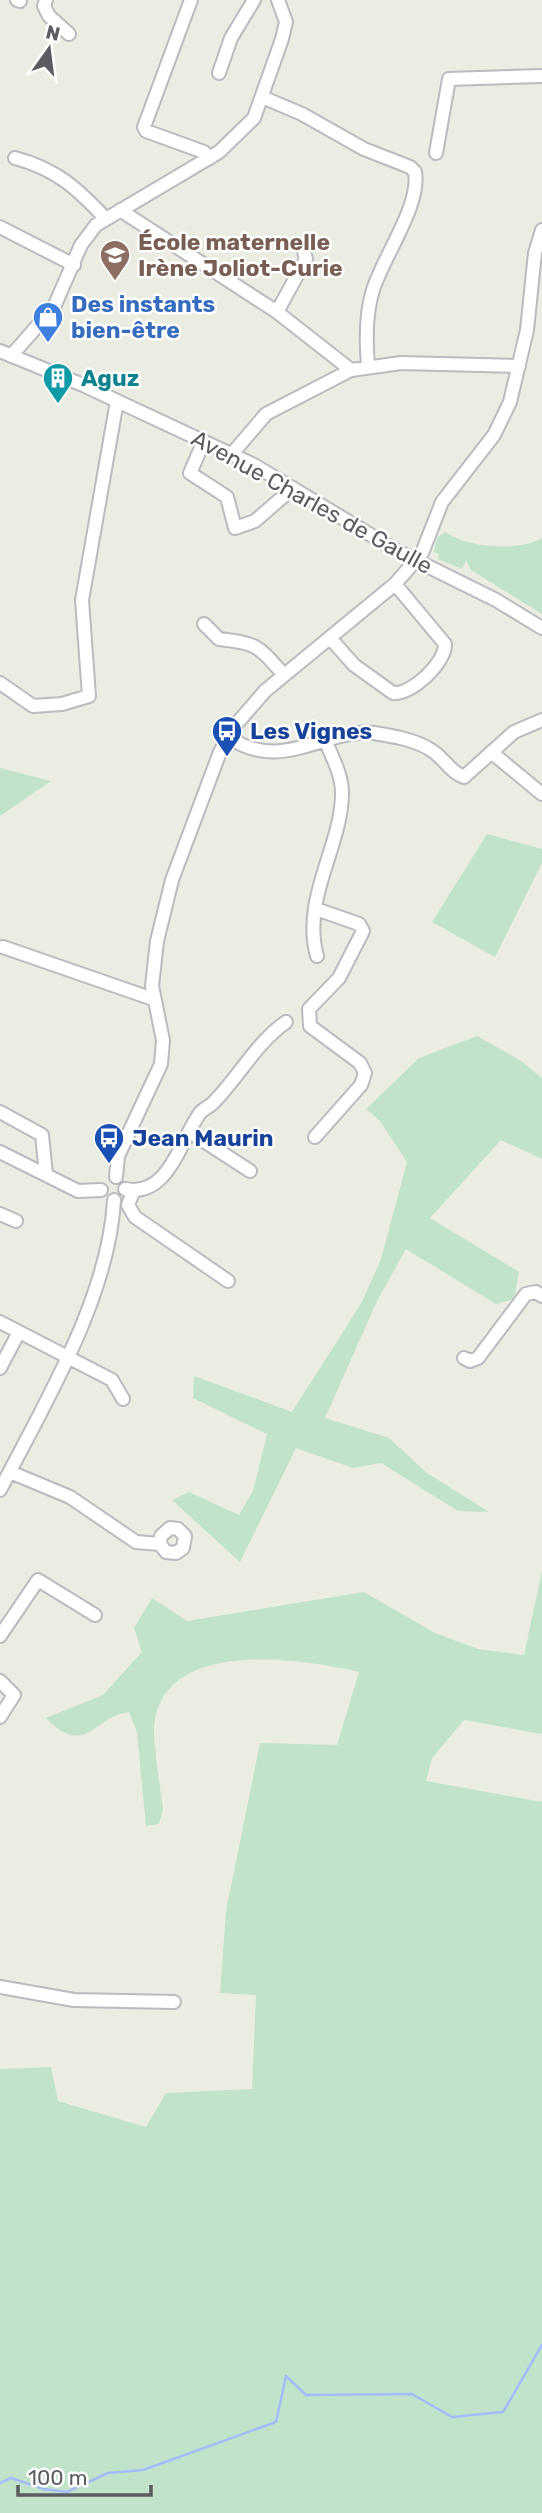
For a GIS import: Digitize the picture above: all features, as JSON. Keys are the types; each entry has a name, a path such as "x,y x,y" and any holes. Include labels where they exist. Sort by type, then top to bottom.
{"street":[{"path":"46,0 44,6 49,16 69,34"},
{"path":"191,0 144,127 146,131 204,152 210,158"},
{"path":"219,73 231,38 254,0"},
{"path":"6,354 54,307 88,233 105,218 210,158 244,132 254,118 286,22 278,0"},
{"path":"436,153 449,79 542,76"},
{"path":"262,97 302,114 364,149 411,167 415,172 412,197 373,290 367,347 368,366"},
{"path":"15,158 43,166 77,189 105,218"},
{"path":"120,210 278,312 351,370"},
{"path":"0,227 74,265"},
{"path":"116,1177 118,1156 162,1063 163,1040 153,999 152,972 167,896 228,736 265,691 395,584 417,561 427,545 437,513 450,488 483,451 504,418 527,330 535,253 542,230"},
{"path":"278,312 306,259 303,248"},
{"name":"Avenue Charles de Gaulle","path":"6,354 232,454 417,561 496,600 542,628"},
{"path":"232,454 266,414 351,370 401,363 519,366"},
{"path":"0,683 33,706 72,702 89,696 82,600 117,401"},
{"path":"204,441 190,472 227,497 235,528 255,521 293,488"},
{"path":"331,639 354,665 393,693 408,691 442,657 445,644 395,584"},
{"path":"204,624 219,639 244,641 259,647 284,675"},
{"path":"228,736 262,750 303,749 357,733 386,735 433,751 464,777 514,732 542,720"},
{"path":"317,956 312,938 316,909 342,794 337,768 326,742"},
{"path":"491,752 542,794"},
{"path":"315,1137 361,1084 365,1073 360,1063 310,1026 307,1014 309,1009 339,978 363,931 359,924 316,909"},
{"path":"3,947 153,999"},
{"path":"101,1190 106,1198 114,1200 130,1190 154,1183 165,1173 201,1112 213,1104 247,1059 286,1022"},
{"path":"0,1112 43,1135 46,1174"},
{"path":"190,1132 250,1171"},
{"path":"0,1152 78,1191 101,1190"},
{"path":"116,1177 130,1190"},
{"path":"101,1190 105,1180 116,1177"},
{"path":"130,1190 128,1205 135,1217 228,1281"},
{"path":"0,1490 68,1358 103,1259 114,1218 114,1200"},
{"path":"0,1214 16,1221"},
{"path":"464,1358 470,1361 478,1358 526,1294 536,1292 542,1296"},
{"path":"0,1322 112,1380 122,1399"},
{"path":"0,1368 19,1332"},
{"path":"9,1472 71,1497 136,1542 160,1544"},
{"path":"0,1636 38,1580 95,1615"},
{"path":"0,1681 14,1695 0,1717"},
{"path":"0,1987 74,2000 174,2002"}],"green space":[{"path":"445,532 467,542 494,546 520,545 542,538 542,614 471,570 466,560 462,569 438,559 439,554 434,552 437,538"},
{"path":"0,768 51,781 0,816"},
{"path":"487,834 542,849 542,863 495,957 432,922"},
{"path":"477,1036 521,1061 542,1078 542,1159 501,1140 430,1218 519,1272 514,1299 496,1304 406,1249 377,1301 325,1418 389,1438 427,1473 489,1512 458,1511 381,1463 353,1468 296,1448 240,1562 172,1500 189,1492 239,1515 253,1491 267,1434 193,1398 194,1376 292,1412 362,1302 381,1259 407,1162 380,1121 366,1109 419,1058"},
{"path":"542,1571 542,1734 464,1720 432,1758 426,1781 542,1802 542,2513 0,2513 0,2069 51,2067 58,2101 146,2127 166,2093 252,2089 256,1995 220,1993 226,1911 260,1743 337,1745 359,1672 306,1662 242,1660 212,1665 185,1676 166,1693 155,1719 155,1751 163,1810 159,1824 146,1826 137,1732 129,1712 117,1715 81,1735 71,1735 60,1730 46,1718 103,1695 142,1652 134,1628 152,1598 187,1621 364,1592 435,1633 478,1649 524,1655"}],"waterway":[{"path":"0,2483 11,2478 44,2489 67,2492 108,2473 143,2470 276,2422 286,2376 306,2395 412,2394 452,2417 503,2412 542,2345"}],"place":[{"name":"École maternelle Irène Joliot-Curie","path":"115,282"},
{"name":"Des instants bien-être","path":"48,344"},
{"name":"Aguz","path":"58,405"},
{"name":"Les Vignes","path":"227,758"},
{"name":"Jean Maurin","path":"109,1165"}]}
